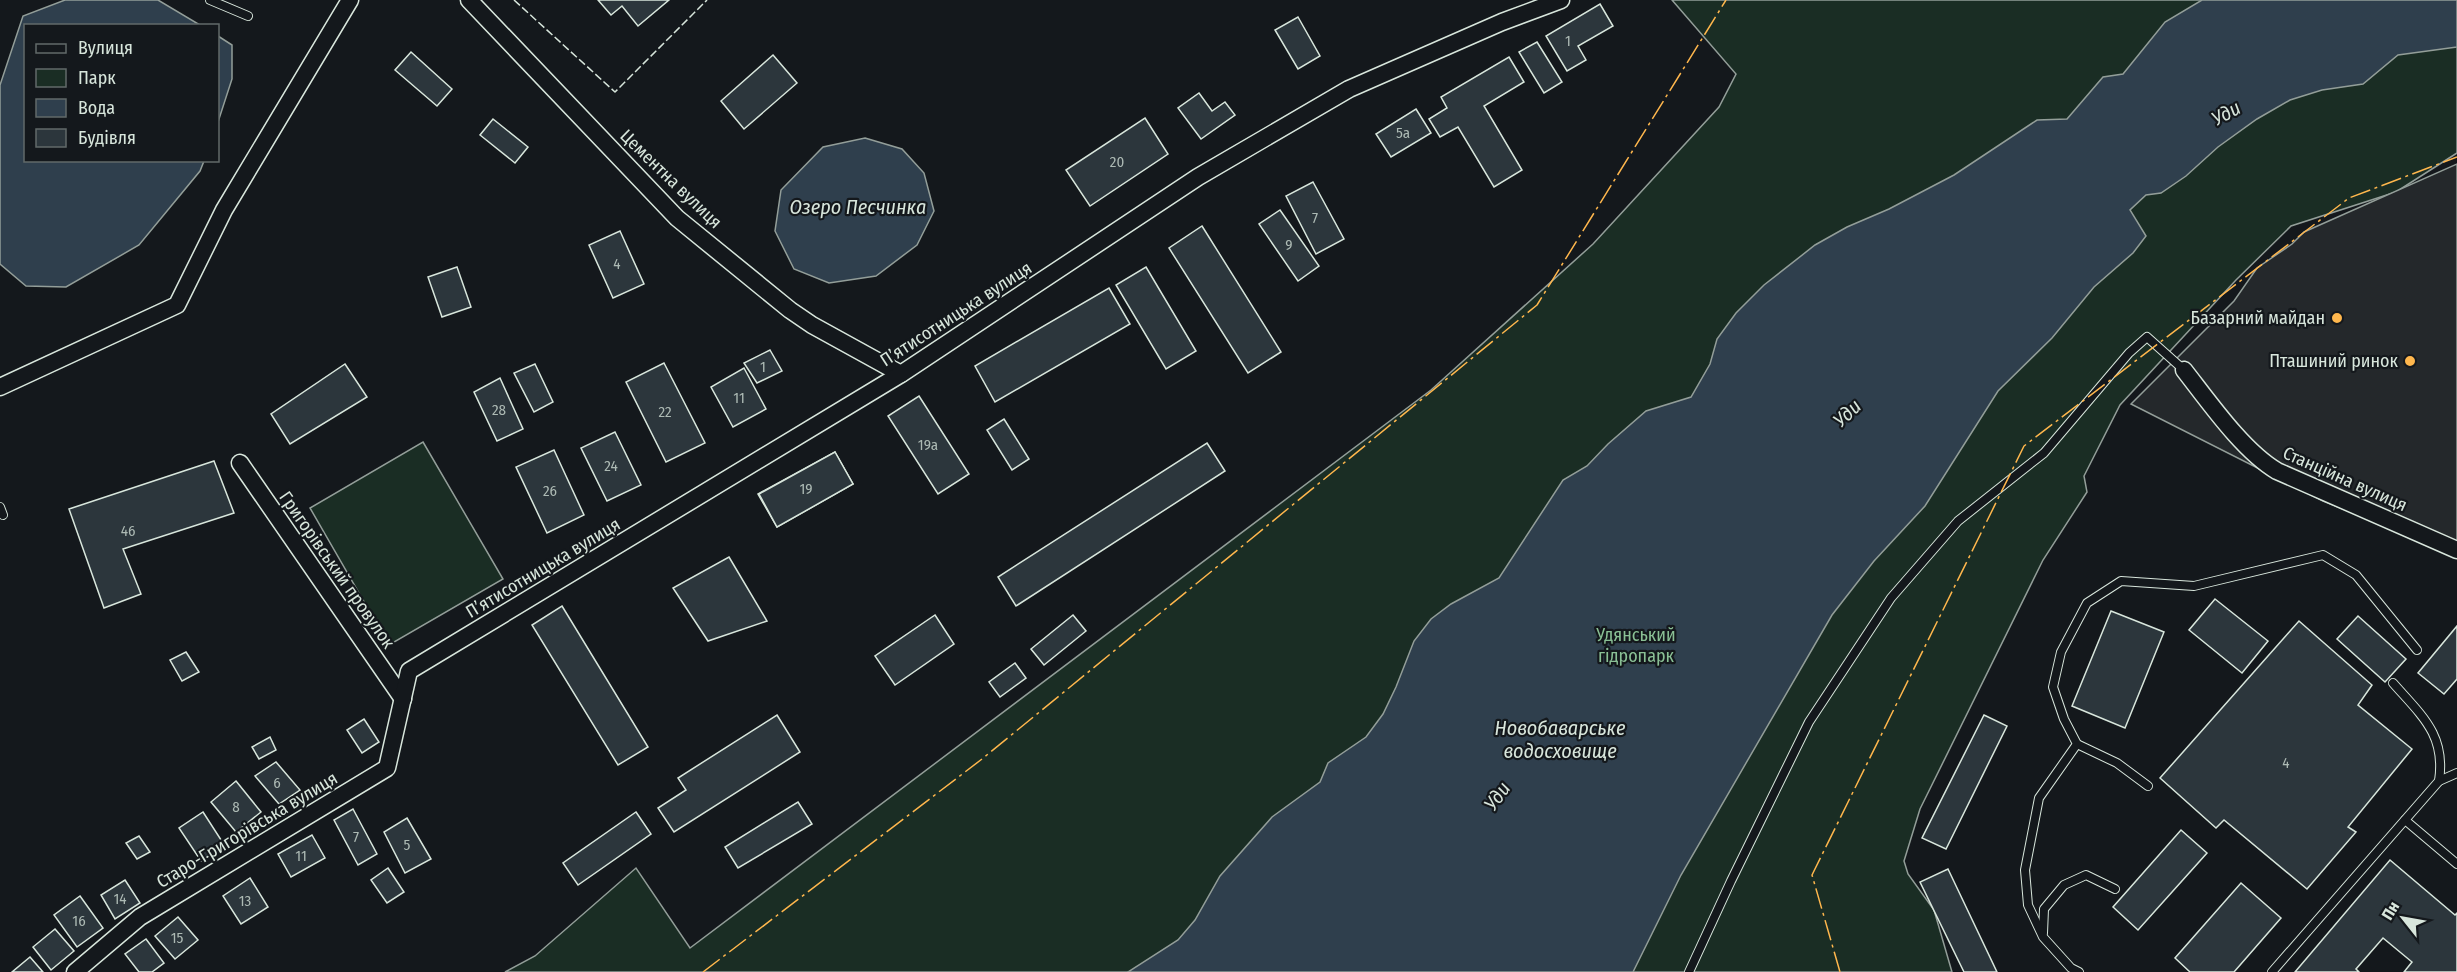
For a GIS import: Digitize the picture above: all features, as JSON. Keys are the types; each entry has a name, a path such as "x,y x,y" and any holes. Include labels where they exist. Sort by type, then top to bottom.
{"street":[{"path":"0,387 177,305 224,210 350,0"},
{"name":"П’ятисотницька вулиця","path":"402,699 409,671 901,374 1198,177 1349,89 1502,22 1561,0"},
{"name":"Цементна вулиця","path":"475,2 677,218 790,310 812,325 901,374"},
{"name":"Станційна вулиця","path":"2184,370 2218,413 2263,462 2277,471 2457,550"},
{"name":"Григорівський провулок","path":"240,463 402,699"},
{"name":"Старо-Григорівська вулиця","path":"75,972 140,917 387,768 402,699"}],"lane":[{"path":"210,0 248,16"},
{"path":"1689,972 1809,722 1891,598 1958,521 2044,453 2129,353 2147,337 2184,370"},
{"path":"2148,786 2117,763 2077,744 2064,719 2053,687 2061,652 2087,603 2121,581 2194,586 2323,555 2356,575 2417,650"},
{"path":"2393,683 2435,734 2442,761 2439,781"},
{"path":"2075,971 2043,937 2028,905 2025,870 2039,798 2077,744"},
{"path":"2272,972 2439,781 2457,772"},
{"path":"2405,820 2457,864"},
{"path":"2043,937 2044,909 2064,885 2086,875 2115,889"}],"green space":[{"name":"Удянський гідропарк","path":"1672,0 2457,0 2457,153 2396,192 2291,226 2236,280 2120,405 2084,476 2087,492 2043,560 1920,809 1904,861 1908,874 1934,910 1952,972 505,972 535,956 636,868 690,948 1431,390 1593,244 1719,107 1736,74"},
{"path":"423,442 503,579 389,645 310,508"}],"shaded area":[{"name":"Базарний майдан","path":"2457,164 2457,555 2323,501 2131,404 2234,301 2257,268 2292,244 2304,232"}],"water":[{"path":"65,0 158,0 198,24 24,24 24,162 204,162 200,171 139,245 66,287 26,286 0,264 0,85 23,16"},
{"name":"Новобаварське водосховище","path":"2202,0 2457,0 2457,47 2398,55 2363,84 2322,90 2290,100 2257,119 2218,147 2186,176 2161,193 2146,195 2130,210 2146,236 2133,253 2094,287 2052,338 1998,391 1925,506 1874,561 1832,615 1681,875 1633,972 1128,972 1178,940 1195,920 1220,876 1272,817 1320,782 1328,763 1366,737 1383,714 1414,641 1431,619 1451,604 1499,578 1563,480 1587,466 1646,411 1691,397 1710,364 1717,339 1736,313 1764,285 1815,245 1954,175 2037,120 2067,119 2103,77 2123,74 2165,22"},
{"path":"219,37 232,45 232,79 219,119"},
{"name":"Озеро Песчинка","path":"865,138 902,149 924,173 934,211 917,245 876,276 829,283 794,269 775,231 781,190 823,147"}],"building":[{"path":"598,0 669,0 638,26 622,6 611,15"},
{"path":"1600,4 1613,26 1578,46 1586,60 1567,71 1546,36"},
{"path":"1298,17 1320,56 1298,69 1275,30"},
{"path":"1537,42 1562,82 1544,93 1519,52"},
{"path":"411,52 452,89 437,106 395,70"},
{"path":"773,55 797,83 744,129 721,101"},
{"path":"1509,57 1524,82 1484,106 1522,170 1494,187 1458,127 1440,137 1429,119 1447,108 1441,97"},
{"path":"1199,93 1212,111 1225,102 1235,115 1201,139 1178,108"},
{"path":"1416,109 1431,133 1391,157 1376,134"},
{"path":"1145,118 1168,154 1090,206 1066,170"},
{"path":"493,119 528,147 515,163 480,135"},
{"path":"1313,182 1344,239 1316,254 1286,196"},
{"path":"1280,210 1319,266 1298,281 1259,224"},
{"path":"1202,226 1281,352 1248,373 1169,248"},
{"path":"620,231 644,284 613,298 589,245"},
{"path":"457,267 471,307 442,317 428,277"},
{"path":"1146,267 1196,351 1166,369 1116,285"},
{"path":"1109,288 1130,324 995,402 975,366"},
{"path":"770,350 782,371 757,383 744,363"},
{"path":"664,363 705,443 666,462 626,382"},
{"path":"345,364 367,397 290,444 271,414"},
{"path":"535,364 553,402 534,412 514,373"},
{"path":"744,368 766,409 733,427 711,387"},
{"path":"500,378 523,429 497,441 474,392"},
{"path":"919,396 969,474 938,494 888,416"},
{"path":"1004,419 1029,459 1012,470 987,430"},
{"path":"615,432 641,485 607,501 581,448"},
{"path":"1207,443 1225,471 1016,606 998,577"},
{"path":"554,450 584,515 547,533 516,467"},
{"path":"835,452 853,484 777,527 758,494"},
{"path":"835,452 853,484 777,527 759,494"},
{"path":"214,461 234,513 123,549 141,594 104,608 69,509"},
{"path":"729,557 767,621 708,641 673,588"},
{"path":"2215,599 2268,641 2242,673 2189,630"},
{"path":"562,606 648,747 618,765 532,625"},
{"path":"2111,611 2164,632 2125,728 2072,706"},
{"path":"935,615 954,644 895,685 875,656"},
{"path":"1073,615 1086,631 1044,665 1031,649"},
{"path":"2358,616 2406,659 2385,682 2337,639"},
{"path":"2299,621 2372,685 2358,705 2412,749 2348,827 2356,832 2307,889 2224,820 2216,828 2160,778"},
{"path":"2457,626 2457,679 2444,694 2418,673"},
{"path":"186,652 199,672 182,681 170,660"},
{"path":"1015,663 1026,678 1000,697 989,682"},
{"path":"777,715 800,752 674,832 658,808 686,790 678,778"},
{"path":"1984,715 2007,726 1946,849 1922,838"},
{"path":"364,719 379,742 362,753 347,730"},
{"path":"270,737 276,750 259,759 252,747"},
{"path":"276,762 300,790 279,804 255,776"},
{"path":"236,781 261,812 236,832 211,802"},
{"path":"798,802 812,824 738,868 725,847"},
{"path":"353,809 377,854 358,865 334,820"},
{"path":"203,812 225,846 201,861 179,828"},
{"path":"636,812 651,834 578,885 563,863"},
{"path":"407,818 431,859 405,873 384,832"},
{"path":"2181,830 2207,853 2138,930 2113,907"},
{"path":"312,835 325,858 291,877 278,854"},
{"path":"139,836 150,852 137,859 126,843"},
{"path":"2390,860 2455,915 2457,913 2457,972 2404,972 2412,962 2383,938 2356,969 2359,972 2295,972"},
{"path":"388,868 404,892 387,903 371,880"},
{"path":"1948,869 1997,972 1964,972 1920,882"},
{"path":"250,878 268,907 241,924 223,896"},
{"path":"125,880 140,903 115,919 101,895"},
{"path":"2241,883 2281,918 2234,972 2190,972 2175,958"},
{"path":"80,896 103,928 77,947 54,915"},
{"path":"178,917 198,940 175,959 155,936"},
{"path":"55,929 74,951 51,970 33,947"},
{"path":"146,939 164,963 152,972 139,972 125,954"},
{"path":"30,957 43,972 12,972"}],"fence":[{"path":"514,0 615,92 707,0"}],"power":[{"path":"703,972 982,759 1537,305 1726,0"},
{"path":"1840,972 1812,875 2024,446 2349,198 2457,157"}],"place":[{"name":"Базарний майдан","path":"2337,318"},
{"name":"Пташиний ринок","path":"2410,361"}],"water label":[{"name":"Уди","path":"2226,113"},
{"name":"Уди","path":"1847,413"},
{"name":"Уди","path":"1497,796"}]}
